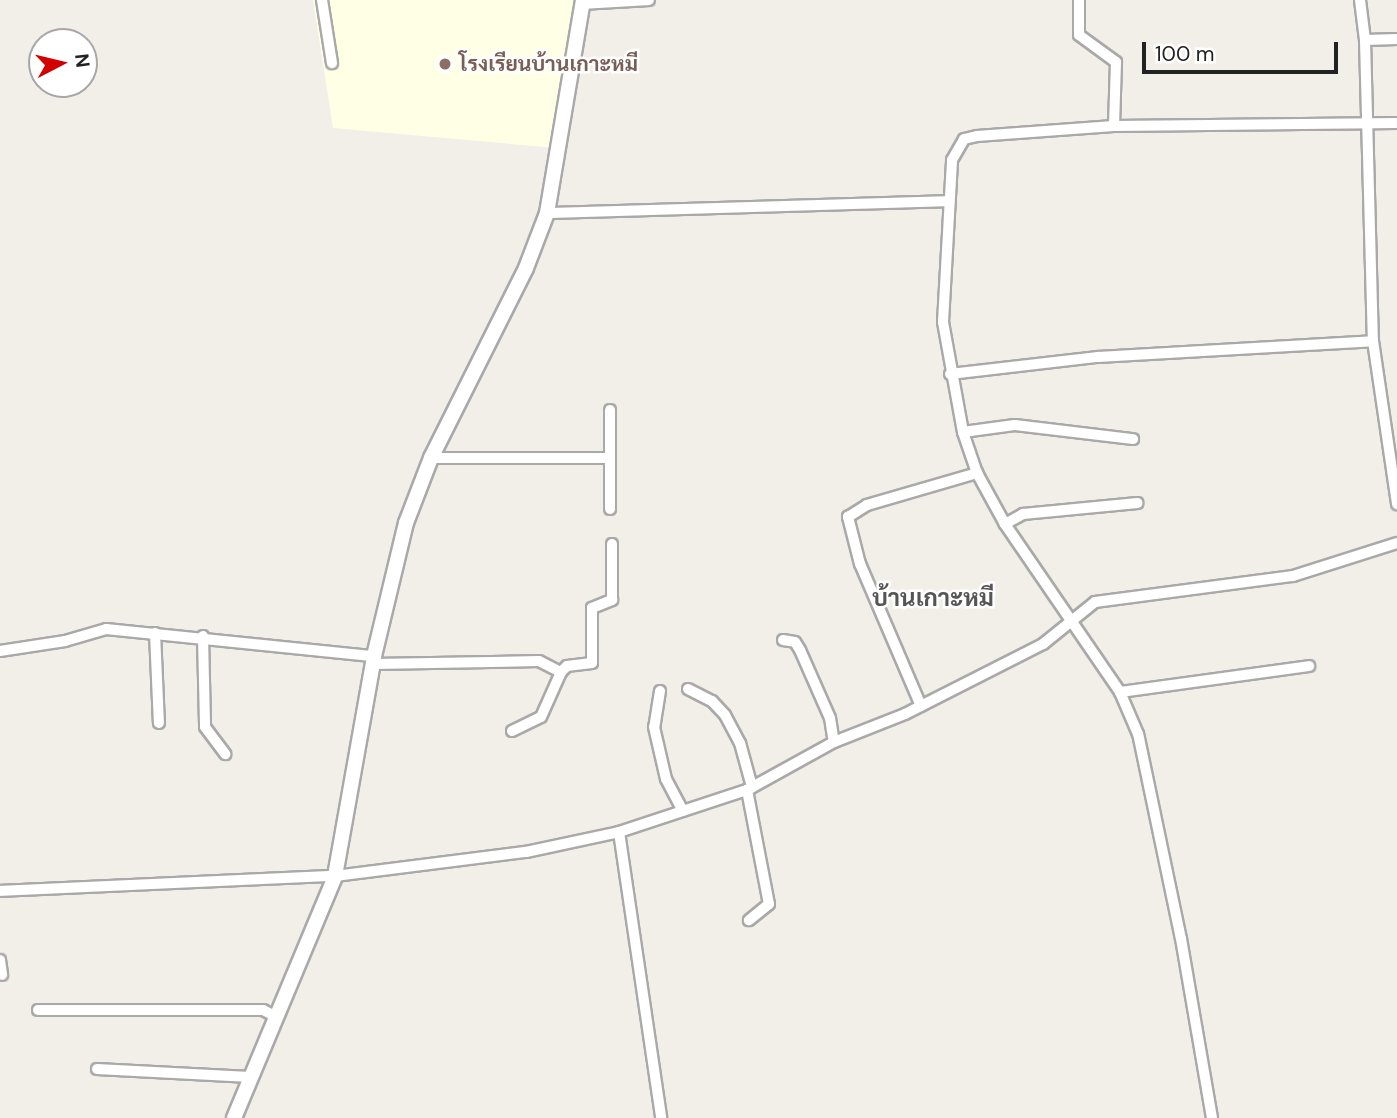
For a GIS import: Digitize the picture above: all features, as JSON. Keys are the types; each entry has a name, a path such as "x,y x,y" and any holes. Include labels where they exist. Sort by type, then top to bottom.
{"street":[{"path":"322,0 332,63"},
{"path":"234,1118 335,876 373,660 397,553 431,458 526,268 547,213 582,2 649,0"},
{"path":"1079,0 1079,35 1116,62 1114,126"},
{"path":"1360,0 1365,40 1373,341 1397,504"},
{"path":"1365,40 1397,39"},
{"path":"1212,1118 1146,759 1120,692 1069,622 1006,524 977,473 963,432 950,374 943,322 952,160 964,139 1114,126 1397,124"},
{"path":"547,213 948,201"},
{"path":"950,374 1098,357 1373,341"},
{"path":"610,410 610,509"},
{"path":"963,432 1015,425 1133,439"},
{"path":"431,458 609,458"},
{"path":"921,706 860,564 848,517 867,505 977,473"},
{"path":"1006,524 1023,514 1137,503"},
{"path":"0,891 335,876 526,852 619,832 749,788 834,742 921,706 1043,644 1069,622 1103,600 1293,576 1397,542"},
{"path":"512,731 541,717 561,671 567,666 594,662 590,614 595,604 612,600 612,544"},
{"path":"0,651 65,641 106,629 203,636 373,660 539,661 561,671"},
{"path":"155,633 159,723"},
{"path":"203,636 205,727 225,754"},
{"path":"783,640 795,642 800,650 830,718 834,742"},
{"path":"1120,692 1309,666"},
{"path":"688,689 712,701 725,715 740,743 769,904 749,920"},
{"path":"660,691 654,727 666,779 683,811"},
{"path":"619,832 662,1118"},
{"path":"0,960 2,975"},
{"path":"38,1010 263,1010 275,1016"},
{"path":"97,1069 250,1077"}],"shaded area":[{"name":"โรงเรียนบ้านเกาะหมี","path":"313,0 574,0 556,148 333,128"}],"place":[{"name":"โรงเรียนบ้านเกาะหมี","path":"445,64"}],"district":[{"name":"บ้านเกาะหมี","path":"933,598"}]}
